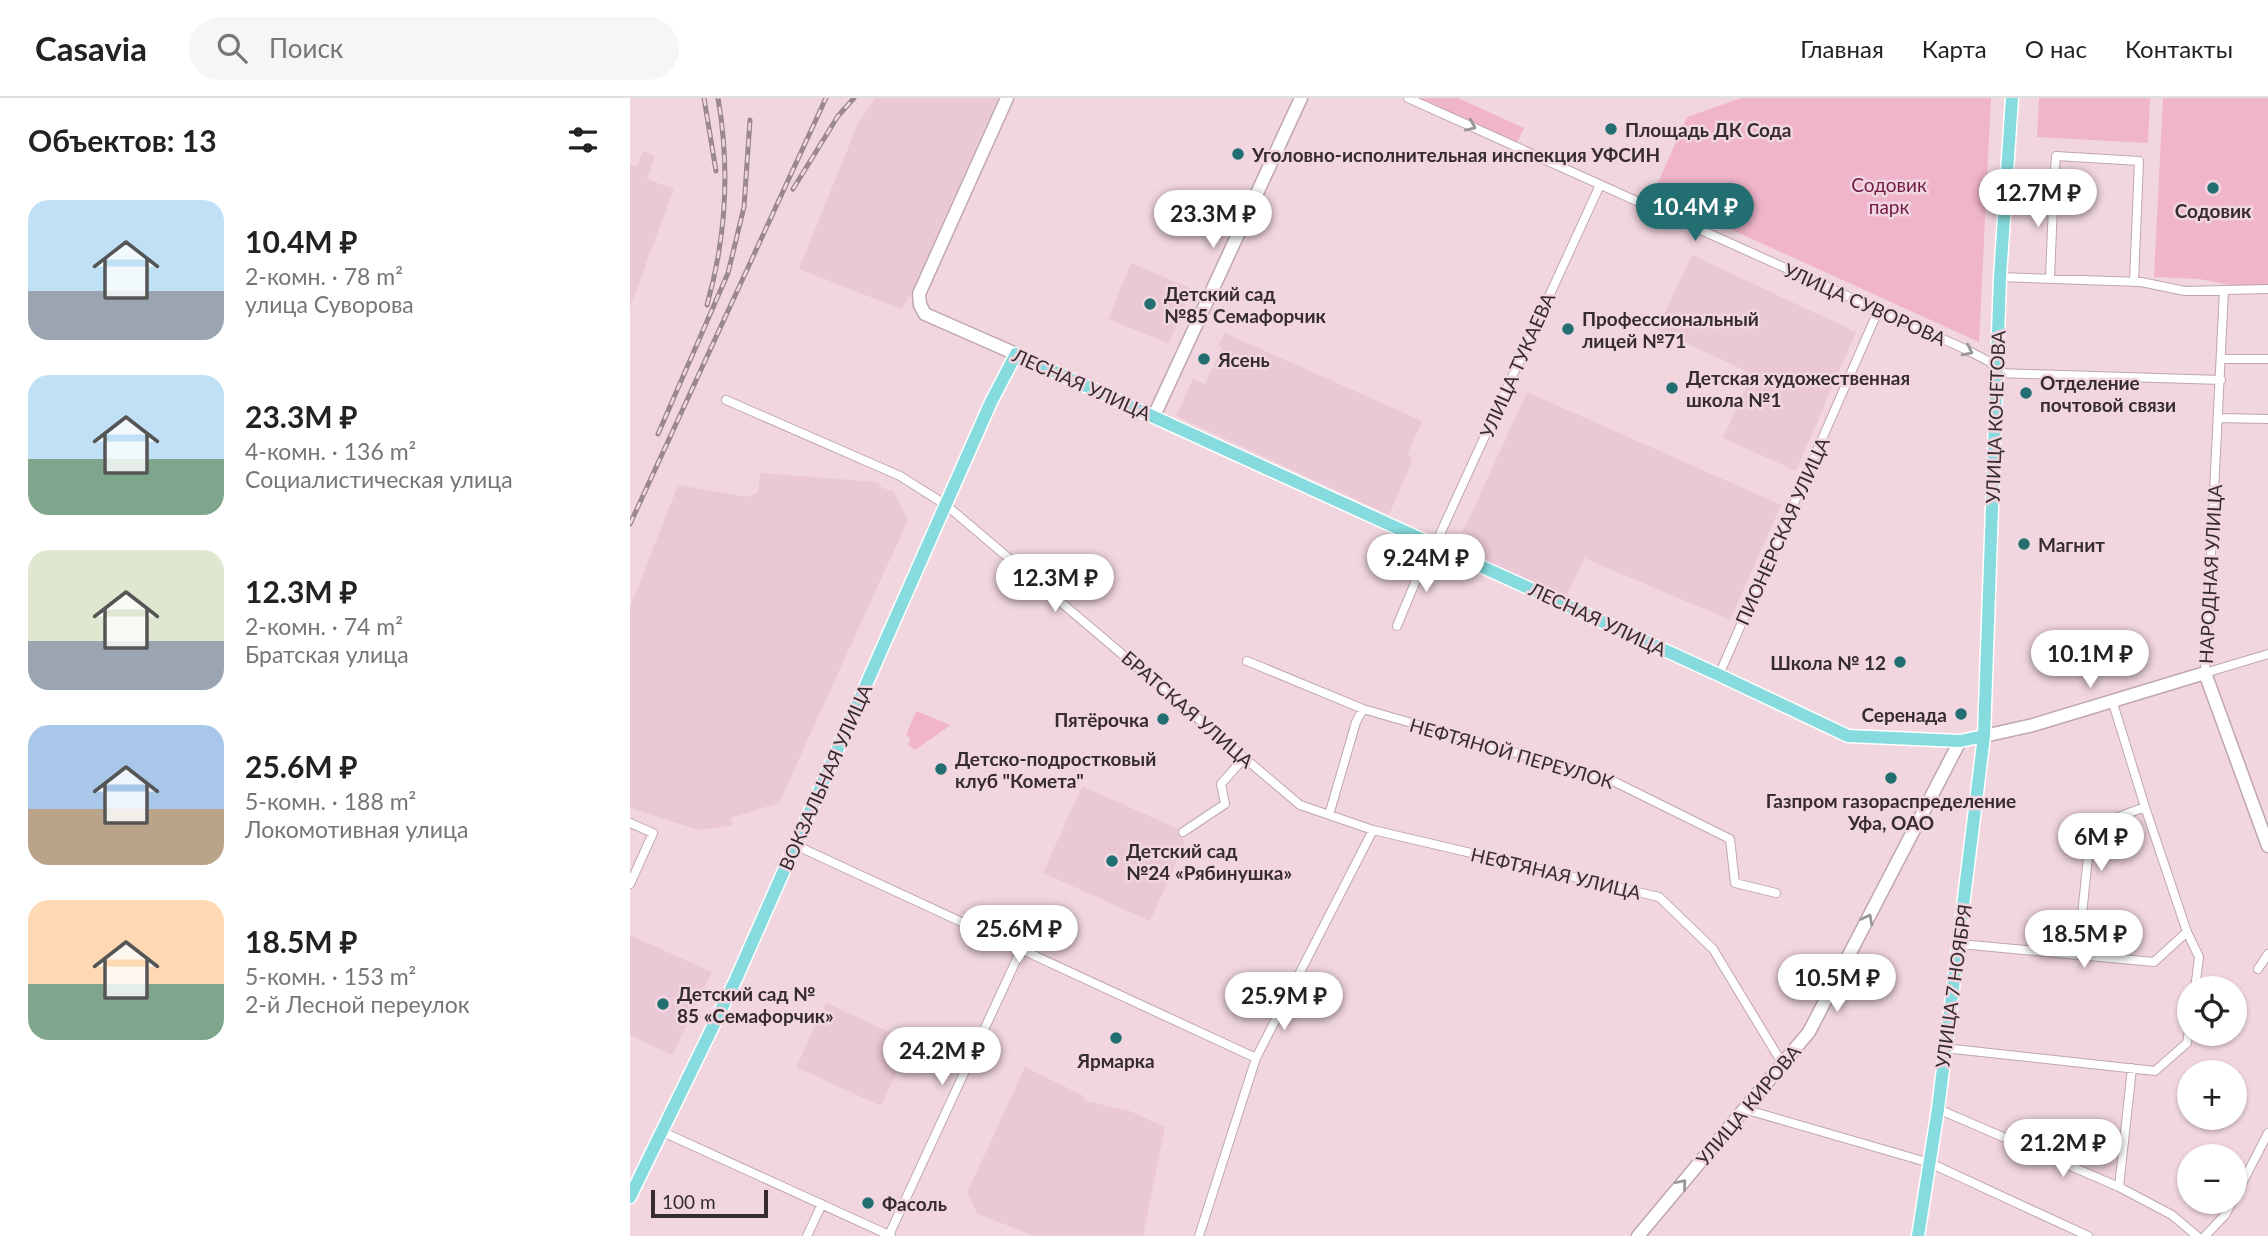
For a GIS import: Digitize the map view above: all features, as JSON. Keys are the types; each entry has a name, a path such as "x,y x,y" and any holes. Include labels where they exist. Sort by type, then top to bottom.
{"main road":[{"name":"УЛИЦА КОЧЕТОВА","path":"1984,736 1995,363 2012,98"},
{"name":"ЛЕСНАЯ УЛИЦА","path":"1016,355 1848,736 1960,741 1984,736"},
{"name":"ВОКЗАЛЬНАЯ УЛИЦА","path":"631,1194 736,979 992,402 1016,355"},
{"name":"УЛИЦА 7 НОЯБРЯ","path":"1918,1236 1938,1109 1984,736"}],"street":[{"name":"ЛЕСНАЯ УЛИЦА","path":"1007,98 919,294 920,305 925,314 1016,355"},
{"path":"1154,416 1301,98"},
{"name":"УЛИЦА СУВОРОВА","path":"1408,98 1995,363 2221,380"},
{"path":"2050,278 2056,156 2139,161 2134,282"},
{"path":"2007,178 2054,181"},
{"name":"УЛИЦА ТУКАЕВА","path":"1397,626 1429,548 1435,545 1600,185"},
{"path":"2000,277 2134,282 2185,291 2268,289"},
{"name":"НАРОДНАЯ УЛИЦА","path":"2224,290 2205,673 2268,846"},
{"name":"ПИОНЕРСКАЯ УЛИЦА","path":"1719,675 1878,311"},
{"path":"2222,359 2268,359"},
{"name":"БРАТСКАЯ УЛИЦА","path":"726,400 900,476 947,505 1300,805 1373,830"},
{"path":"2219,418 2268,419"},
{"name":"ЛЕСНАЯ УЛИЦА","path":"1984,736 2033,725 2268,654"},
{"name":"НЕФТЯНОЙ ПЕРЕУЛОК","path":"1247,661 1363,709 1613,781 1730,839 1735,883 1776,892"},
{"path":"2112,700 2145,807 2199,957 2197,976"},
{"path":"1329,815 1356,722 1363,709"},
{"name":"УЛИЦА КИРОВА","path":"1638,1236 1809,1032 1960,741"},
{"path":"1183,831 1225,804 1221,784 1244,758"},
{"path":"2078,954 2091,827 2145,807"},
{"path":"630,823 653,833 630,884"},
{"path":"1199,1236 1255,1058 1373,830"},
{"name":"НЕФТЯНАЯ УЛИЦА","path":"1373,830 1659,897 1713,949 1783,1063"},
{"path":"795,845 1255,1058"},
{"path":"1959,944 2154,962 2188,932"},
{"path":"663,1132 890,1236 1021,950"},
{"path":"2258,969 2268,954"},
{"path":"1944,1048 2155,1071 2186,1046"},
{"path":"2119,1187 2132,1068"},
{"path":"1744,1109 1930,1163 2088,1236"},
{"path":"1938,1109 2119,1187 2172,1215 2197,1236"},
{"path":"2247,1174 2268,1133"},
{"path":"807,1236 822,1204"},
{"path":"2205,1236 2226,1214"}],"shaded area":[{"path":"876,98 998,98 908,300 901,309 799,269 859,121"},
{"path":"643,151 655,156 647,179 674,189 630,307 630,164 637,167"},
{"path":"1692,255 1856,332 1796,471 1723,438 1752,374 1657,329"},
{"name":"Детский сад №85 Семафорчик","path":"1131,263 1192,289 1169,344 1108,319"},
{"path":"1225,333 1422,421 1408,454 1412,461 1389,515 1176,416 1193,379 1205,384 1222,348 1218,345"},
{"path":"1527,392 1781,505 1730,620 1584,558 1566,597 1456,547"},
{"path":"760,473 878,482 882,488 893,491 908,520 779,803 731,818 733,825 698,830 630,808 630,607 678,485 748,497 758,492"},
{"name":"Детский сад №24 «Рябинушка»","path":"1082,786 1178,829 1184,840 1150,921 1043,873"},
{"name":"Детский сад № 85 «Семафорчик»","path":"630,935 712,972 672,1055 630,1035"},
{"path":"826,1003 911,1042 881,1106 796,1067"},
{"path":"1025,1067 1082,1095 1086,1101 1130,1111 1165,1127 1143,1236 1035,1236 978,1214 967,1193"}],"green space":[{"path":"1417,98 1458,98 1524,128 1517,143"},
{"name":"Содовик парк","path":"1741,98 1991,98 1979,342 1653,194 1687,117"},
{"path":"2039,98 2150,98 2148,143 2037,137"},
{"name":"Содовик","path":"2163,98 2268,98 2268,284 2240,287 2199,279 2154,277"},
{"path":"916,711 951,725 915,750 908,745 910,738 906,735"}],"railway":[{"path":"704,98 716,171"},
{"path":"707,305 718,254 724,202 724,150 718,98"},
{"path":"630,524 826,98"},
{"path":"793,189 838,116 854,98"},
{"path":"658,434 728,273 744,207 750,120"}],"place":[{"name":"Площадь ДК Сода","path":"1611,129"},
{"name":"Уголовно-исполнительная инспекция УФСИН","path":"1238,154"},
{"name":"Содовик","path":"2213,188"},
{"name":"Детский сад №85 Семафорчик","path":"1150,304"},
{"name":"Профессиональный лицей №71","path":"1568,329"},
{"name":"Ясень","path":"1204,359"},
{"name":"Детская художественная школа №1","path":"1672,388"},
{"name":"Отделение почтовой связи","path":"2026,393"},
{"name":"Магнит","path":"2024,544"},
{"name":"Школа № 12","path":"1900,662"},
{"name":"Серенада","path":"1961,714"},
{"name":"Пятёрочка","path":"1163,719"},
{"name":"Детско-подростковый клуб \"Комета\"","path":"941,769"},
{"name":"Газпром газораспределение Уфа, ОАО","path":"1891,778"},
{"name":"Детский сад №24 «Рябинушка»","path":"1112,861"},
{"name":"Детский сад № 85 «Семафорчик»","path":"663,1004"},
{"name":"Ярмарка","path":"1116,1038"},
{"name":"Фасоль","path":"868,1203"}]}
